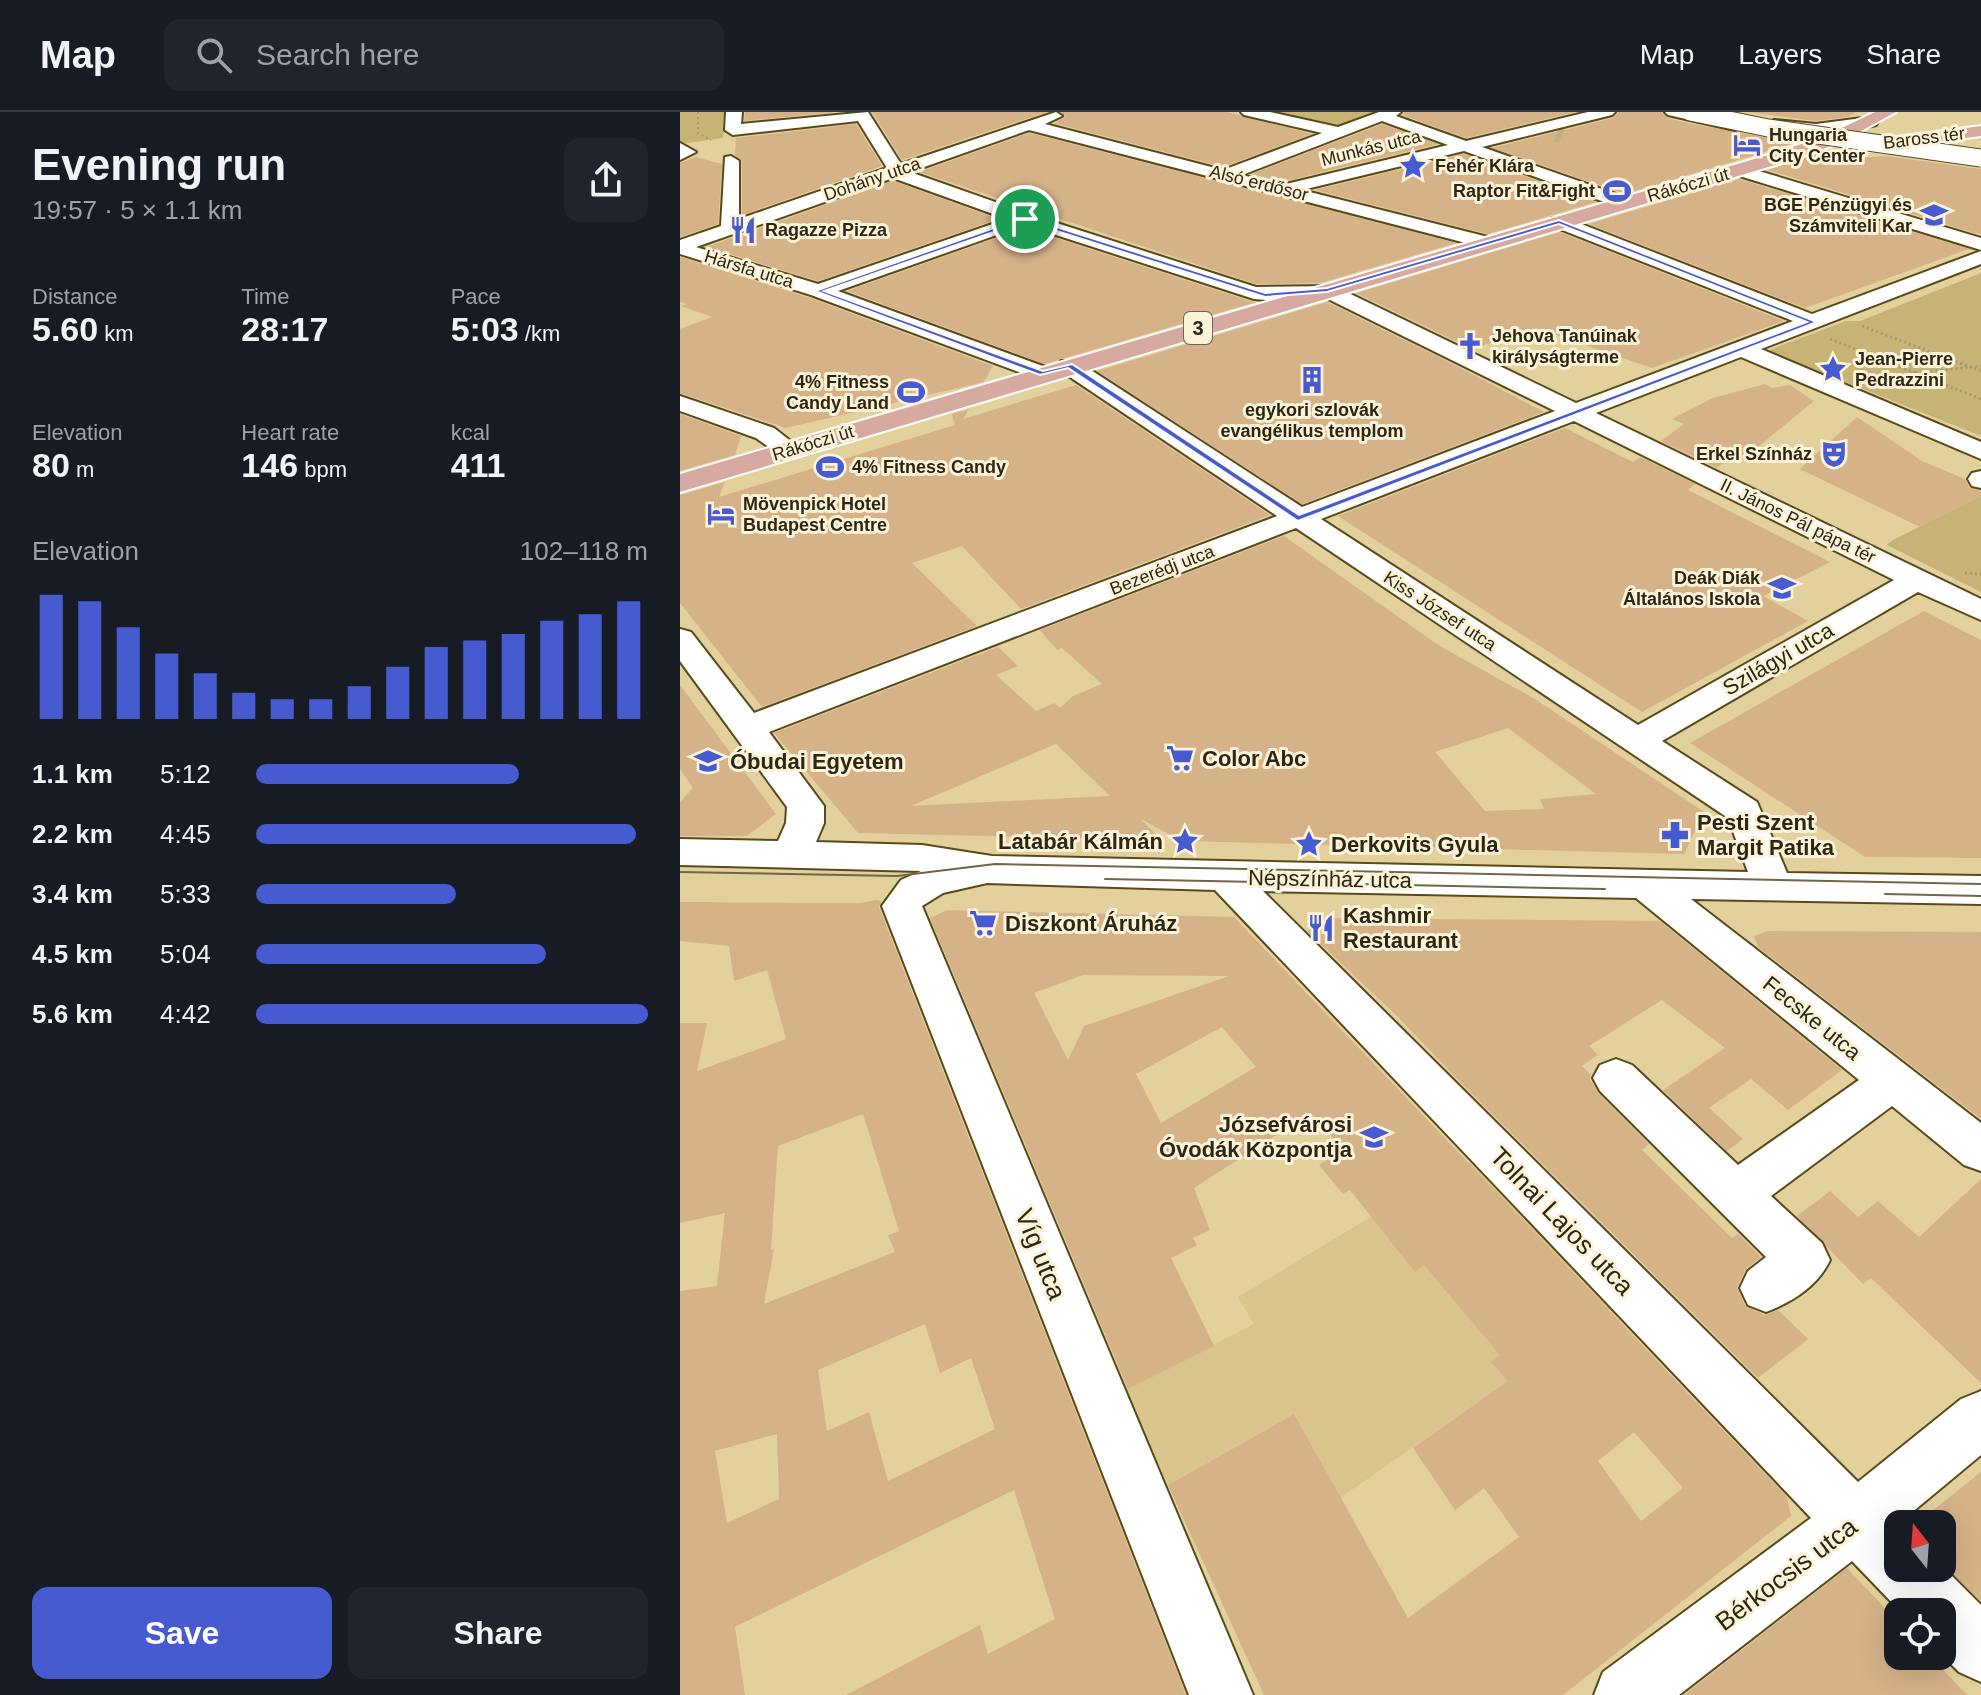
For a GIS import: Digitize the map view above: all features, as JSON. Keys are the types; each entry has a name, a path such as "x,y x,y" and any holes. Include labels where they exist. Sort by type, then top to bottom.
{"main road":[{"name":"Baross tér","path":"1871,139 1888,112"},
{"name":"Baross tér","path":"1871,139 1903,131 1929,118"},
{"path":"1776,131 1786,144 1782,156"},
{"name":"Baross tér","path":"1782,156 1831,140 1911,140 1981,131"},
{"path":"1957,134 1953,139 1957,144 1981,158"},
{"path":"1871,139 1981,158"},
{"name":"Rákóczi út","path":"680,483 1782,156 1871,139"}],"street":[{"path":"734,112 733,130 861,114 896,170 1025,219 1180,265 1265,295 1327,290"},
{"name":"Dohány utca","path":"680,247 1034,119 1064,112"},
{"path":"1249,112 1339,132"},
{"name":"Munkás utca","path":"1284,189 1464,146 1550,131 1607,112"},
{"path":"1673,112 1831,140"},
{"path":"1690,112 1768,128 1981,158"},
{"path":"1706,112 1776,131 1816,129 1871,139"},
{"path":"1225,175 1387,114 1464,146 1624,203"},
{"name":"Alsó erdősor","path":"1034,119 1154,156 1489,243"},
{"path":"1154,156 1183,147"},
{"path":"730,228 731,161"},
{"path":"1739,170 1981,244"},
{"path":"818,291 1025,219"},
{"path":"1559,222 1823,319"},
{"name":"Hársfa utca","path":"680,247 818,291 1043,374"},
{"path":"1575,412 1981,257"},
{"name":"II. János Pál pápa tér","path":"1327,290 1981,611"},
{"path":"1742,349 1910,419 1897,427 1897,431 1911,444 1943,453 1979,450"},
{"path":"1600,424 1766,359"},
{"name":"Kiss József utca","path":"1069,366 1744,811 1773,886"},
{"path":"680,403 765,433 789,450"},
{"name":"Bezerédj utca","path":"750,727 1575,412"},
{"name":"Szilágyi utca","path":"1639,739 1918,579"},
{"path":"680,639 750,727 806,806 805,823 792,854"},
{"name":"Népszínház utca","path":"680,852 922,858 992,870 1225,877 1963,890"},
{"name":"Víg utca","path":"992,870 923,884 907,896 902,906 1221,1695"},
{"name":"Tolnai Lajos utca","path":"1225,877 1884,1550"},
{"name":"Fecske utca","path":"1644,883 1981,1151"},
{"path":"1963,890 1981,914"},
{"path":"1616,1078 1804,1260 1766,1288"},
{"path":"1736,1194 1892,1081"},
{"name":"Bérkocsis utca","path":"1626,1695 1856,1521 1981,1419"},
{"name":"Tolnai Lajos utca","path":"1915,1582 1981,1650"}],"path":[{"path":"698,112 698,133 711,140"},
{"path":"1823,319 1970,367"},
{"path":"1830,339 1981,399"},
{"path":"1835,388 1869,379 1981,368"}],"shaded area":[{"path":"680,112 726,112 723,138 680,144"},
{"path":"1266,112 1379,112 1335,127"},
{"path":"1981,273 1981,436 1767,351 1846,321 1860,321"},
{"path":"1981,496 1981,592 1887,545 1893,540"},
{"path":"1461,1157 1480,1170 1618,1312 1500,1401 1474,1405 1340,1498 1294,1414 1168,1485 1125,1390 1254,1324 1238,1297 1372,1216"}],"building":[{"path":"745,112 836,112 744,121"},
{"path":"872,112 1047,112 902,160"},
{"path":"1061,112 1227,112 1312,134 1223,167 1054,123 1065,117"},
{"path":"1405,112 1575,112 1466,138 1402,115"},
{"path":"1618,112 1662,112 1667,118 1688,123 1794,143 1625,194 1492,148 1613,118"},
{"path":"1747,112 1856,112 1848,117 1816,121"},
{"path":"856,124 882,166 742,215 742,161 735,155 736,138"},
{"path":"1382,124 1438,144 1282,182 1252,174"},
{"path":"1029,133 1456,243 1320,283 1256,284 919,172"},
{"path":"1833,149 1859,158 1886,156 1981,169 1981,235 1768,170"},
{"path":"1464,154 1596,202 1488,234 1315,190"},
{"path":"696,157 722,164 718,224 680,237 680,163"},
{"path":"1739,179 1969,249 1805,308 1589,224"},
{"path":"893,181 998,219 818,281 706,247"},
{"path":"1025,228 1256,302 1045,364 847,291"},
{"path":"1560,232 1784,321 1652,368 1536,328 1472,349 1356,293"},
{"path":"680,257 810,298 993,366 984,382 786,428 680,393 680,329 712,317 681,306 687,304 680,302"},
{"path":"1327,302 1544,412 1302,504 1097,371"},
{"path":"1765,384 1772,388 1790,385 1814,401 1742,460 1732,457 1717,468 1661,441 1684,424 1672,419 1713,398"},
{"path":"1076,385 1270,515 1021,609 962,546 912,563 977,626 762,707 680,603 680,495 725,482 719,497 955,425 952,414 969,409 963,419"},
{"path":"680,414 741,436 735,455 680,471"},
{"path":"1857,417 1922,461 1965,479 1969,487 1981,491 1981,496 1920,527 1800,469"},
{"path":"1565,428 1633,462 1640,457 1695,484 1688,490 1830,562 1763,596 1808,621 1642,712 1338,516"},
{"path":"1284,536 1438,645 1535,699 1704,812 1684,854 1181,841 1141,819 1161,840 858,833 774,733 998,647 1018,666 996,675 1036,711 1055,703 1060,708 1073,696 1102,684 1062,648 1057,650 1040,630","holes":["1508,728 1596,794 1540,799 1544,809 1485,811 1435,752","1056,744 1110,796 911,806"]},
{"path":"1924,611 1981,640 1981,858 1865,857 1690,743"},
{"name":"Óbudai Egyetem","path":"680,685 776,814 747,836 680,836 680,802 693,788 680,769"},
{"path":"882,901 879,907 1186,1695 846,1695 980,1625 988,1654 1055,1619 1014,1490 735,1627 745,1695 680,1695 680,1291 717,1286 725,1213 680,1223 680,1023 707,1023 697,1071 786,1039 767,970 734,981 729,946 680,941 680,902","holes":["863,1114 899,1231 888,1235 895,1252 764,1304 774,1249 771,1250 778,1146","925,1324 940,1373 971,1358 995,1429 888,1481 869,1412 827,1431 818,1370","777,1434 779,1499 727,1523 715,1451"]},
{"path":"947,910 1234,917 1787,1497 1791,1516 1563,1695 1264,1695 1168,1485 1294,1414 1408,1618 1519,1537 1484,1488 1455,1510 1413,1448 1508,1381 1491,1362 1500,1355 1424,1265 1415,1272 1350,1190 1343,1194 1319,1165 1343,1150 1311,1113 1194,1188 1210,1230 1193,1238 1197,1245 1171,1258 1214,1346 1128,1389 930,918","holes":["1083,975 1229,976 1084,1026 1068,1060 1034,993","1222,1027 1256,1067 1161,1123 1136,1074","1634,1432 1683,1488 1641,1521 1598,1461"]},
{"path":"1323,918 1660,921 1842,1070 1788,1110 1751,1079 1709,1108 1743,1139 1727,1151 1663,1090 1725,1048 1662,1000 1589,1046 1598,1055 1582,1066 1591,1075 1598,1093 1649,1144 1642,1150 1732,1238 1738,1234 1761,1257 1745,1270 1737,1287 1745,1306 1765,1315 1778,1310 1808,1339 1758,1378 1397,1016 1307,931"},
{"path":"1768,931 1981,932 1981,1119 1758,947 1754,936"},
{"path":"1981,1179 1981,1383 1871,1278 1863,1284 1797,1216 1830,1191 1858,1217 1878,1201 1919,1237"},
{"path":"1981,1472 1981,1601 1956,1577 1956,1510 1934,1510"},
{"path":"1847,1568 1884,1607 1884,1670 1943,1670 1967,1695 1684,1695"}],"tunnel":[{"path":"1557,133 1562,135"}],"tram line":[{"path":"680,872 897,876 995,864 1981,884"},
{"path":"1105,879 1605,889"},
{"path":"1885,894 1981,896"}],"place":[{"name":"Hungaria City Center","path":"1747,145"},
{"name":"Fehér Klára","path":"1413,166"},
{"name":"Raptor Fit&Fight","path":"1617,191"},
{"name":"BGE Pénzügyi és Számviteli Kar","path":"1934,215"},
{"name":"Ragazze Pizza","path":"743,230"},
{"name":"Jehova Tanúinak királyságterme","path":"1470,346"},
{"name":"Jean-Pierre Pedrazzini","path":"1833,369"},
{"name":"egykori szlovák evangélikus templom","path":"1312,380"},
{"name":"4% Fitness Candy Land","path":"911,392"},
{"name":"Erkel Színház","path":"1834,454"},
{"name":"4% Fitness Candy","path":"830,467"},
{"name":"Mövenpick Hotel Budapest Centre","path":"721,514"},
{"name":"Deák Diák Általános Iskola","path":"1782,588"},
{"name":"Color Abc","path":"1180,758"},
{"name":"Óbudai Egyetem","path":"708,761"},
{"name":"Pesti Szent Margit Patika","path":"1675,835"},
{"name":"Latabár Kálmán","path":"1185,841"},
{"name":"Derkovits Gyula","path":"1309,844"},
{"name":"Diszkont Áruház","path":"983,923"},
{"name":"Kashmir Restaurant","path":"1321,928"},
{"name":"Józsefvárosi Óvodák Központja","path":"1374,1137"}],"route":[{"path":"1025,219 1265,295 1327,290 1559,222 1814,322 1298,519 1069,366 1043,374 818,291 1025,219"}]}
